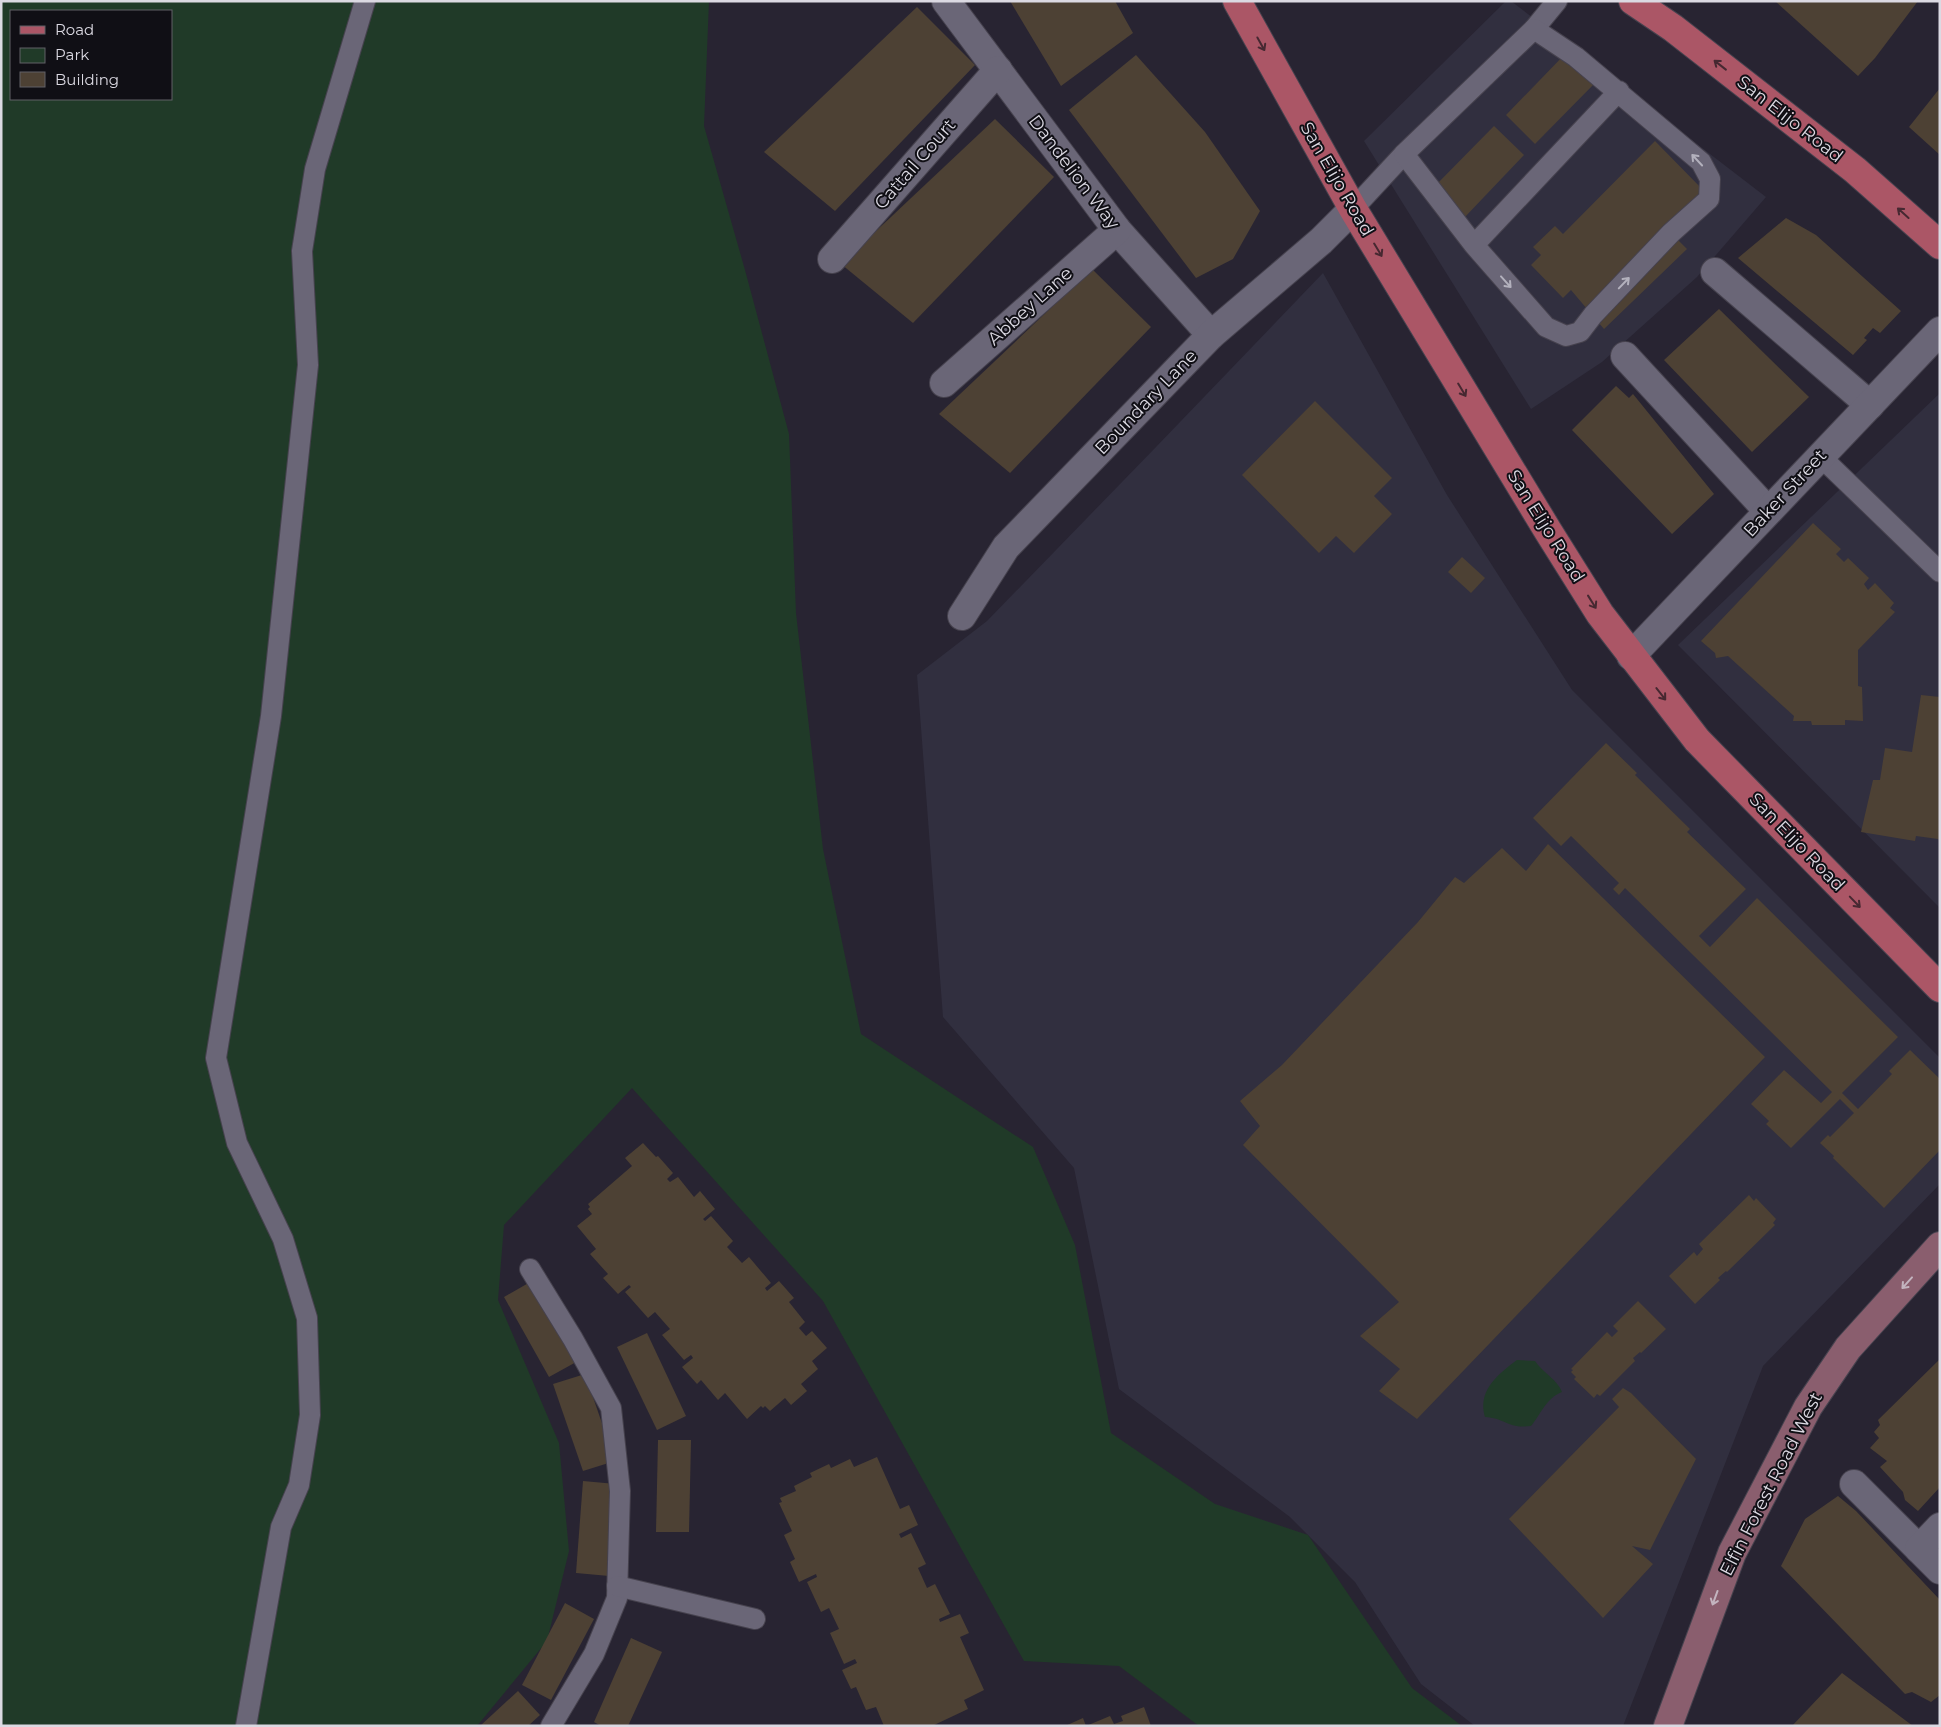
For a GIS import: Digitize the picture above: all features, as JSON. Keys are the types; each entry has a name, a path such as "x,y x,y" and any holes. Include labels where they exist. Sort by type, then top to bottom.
{"main road":[{"name":"San Elijo Road","path":"1237,1 1353,209 1600,614 1697,740 1940,988"},
{"name":"San Elijo Road","path":"1633,1 1673,28 1855,170 1940,245"},
{"name":"Elfin Forest Road West","path":"1668,1726 1732,1553 1808,1407 1848,1348 1940,1246"}],"street":[{"name":"Dandelion Way","path":"946,1 1117,230 1211,335"},
{"name":"Cattail Court","path":"832,258 998,70"},
{"name":"Boundary Lane","path":"962,616 1006,547 1211,335 1321,241 1353,209"},
{"name":"Abbey Lane","path":"944,383 1117,230"},
{"path":"1715,272 1870,405"},
{"name":"Baker Street","path":"1631,656 1940,331"},
{"path":"1625,356 1768,511"},
{"path":"1854,1484 1940,1570"},
{"path":"1919,1549 1940,1527"}],"lane":[{"path":"246,1726 281,1527 299,1486 310,1415 307,1318 283,1239 236,1143 216,1058 272,706 308,365 302,251 315,169 365,1"},
{"path":"1353,209 1404,154 1534,29 1557,1"},
{"path":"1404,154 1474,245 1546,327 1566,336 1580,332 1593,315 1671,233 1709,199 1710,179 1701,162 1618,91 1576,57 1534,29"},
{"path":"1474,245 1618,91"},
{"path":"1820,456 1940,572"},
{"path":"530,1269 611,1408 620,1491 617,1598 594,1654 552,1726"},
{"path":"617,1586 755,1619"}],"shaded area":[{"path":"1506,1 1511,1 1766,197 1697,277 1602,362 1531,409 1364,141"},
{"path":"1323,273 1447,495 1572,690 1940,1058 1940,1184 1763,1366 1623,1726 1475,1726 1421,1684 1355,1582 1290,1517 1119,1389 1074,1168 943,1017 917,675 987,621"},
{"path":"1940,393 1940,908 1678,645"}],"green space":[{"path":"1,1 709,1 704,126 789,434 796,613 823,849 861,1034 1033,1147 1075,1245 1111,1433 1215,1504 1308,1535 1412,1688 1462,1726 1199,1726 1119,1666 1024,1661 823,1301 632,1088 504,1225 498,1300 559,1443 569,1551 547,1641 477,1726 1,1726"},
{"path":"1517,1360 1535,1361 1562,1392 1548,1402 1531,1426 1517,1426 1485,1417 1483,1408 1484,1399 1491,1384 1496,1377"}],"building":[{"path":"1010,1 1115,1 1133,33 1061,86"},
{"path":"1775,1 1918,1 1875,58 1858,76"},
{"path":"917,7 975,65 835,211 764,152"},
{"path":"1566,53 1596,82 1535,144 1506,115"},
{"path":"1136,55 1205,132 1260,211 1233,259 1196,278 1069,110"},
{"path":"1940,88 1940,155 1909,127"},
{"path":"995,119 1054,177 913,323 841,264"},
{"path":"1494,126 1524,155 1464,218 1433,188"},
{"path":"1655,141 1704,191 1666,228 1687,249 1604,329 1571,290 1563,298 1531,265 1541,255 1533,247 1555,226 1563,234"},
{"path":"1786,218 1816,235 1901,311 1880,333 1873,328 1864,338 1867,340 1853,355 1738,258"},
{"path":"1092,269 1151,327 1010,473 939,414"},
{"path":"1719,309 1809,397 1752,452 1664,360"},
{"path":"1616,386 1629,398 1633,394 1714,494 1672,534 1572,430"},
{"path":"1315,401 1392,478 1374,496 1392,514 1354,553 1336,536 1319,553 1242,475"},
{"path":"1813,523 1841,549 1836,554 1844,562 1848,558 1869,578 1864,584 1868,590 1875,583 1894,603 1890,608 1895,612 1858,650 1858,686 1862,687 1863,721 1845,720 1845,725 1812,725 1811,721 1793,721 1794,716 1728,656 1716,658 1715,653 1701,641"},
{"path":"1462,557 1485,578 1471,593 1448,572"},
{"path":"1921,695 1940,697 1940,841 1938,839 1916,836 1915,841 1861,832 1873,780 1880,780 1885,748 1912,752"},
{"path":"1606,743 1637,773 1635,775 1690,829 1687,832 1746,889 1699,936 1710,947 1757,898 1898,1037 1842,1093 1858,1109 1892,1074 1889,1071 1910,1050 1940,1079 1940,1150 1884,1208 1820,1143 1828,1135 1830,1137 1854,1113 1840,1099 1791,1148 1766,1124 1769,1121 1751,1104 1784,1070 1821,1103 1832,1092 1625,888 1619,895 1613,889 1619,883 1571,836 1561,846 1533,818"},
{"path":"1548,844 1765,1057 1417,1419 1379,1391 1400,1369 1360,1336 1399,1302 1243,1145 1260,1126 1240,1101 1282,1065 1418,922 1455,877 1464,883 1502,848 1526,871"},
{"path":"643,1143 673,1173 667,1179 670,1182 678,1177 694,1197 700,1191 715,1209 703,1219 705,1221 711,1216 733,1241 727,1247 742,1263 749,1257 771,1283 765,1288 767,1291 779,1281 794,1298 789,1302 805,1322 799,1328 806,1336 812,1331 827,1348 812,1361 818,1369 801,1384 807,1391 791,1405 785,1398 770,1411 765,1406 763,1408 761,1406 747,1419 725,1393 718,1400 701,1380 697,1384 682,1367 693,1358 691,1355 684,1360 662,1335 670,1329 655,1312 648,1318 625,1292 631,1287 629,1285 618,1294 603,1278 608,1274 590,1254 596,1249 577,1226 592,1214 588,1209 590,1207 588,1204 632,1166 625,1158"},
{"path":"1749,1195 1754,1201 1756,1198 1776,1219 1773,1223 1775,1225 1727,1272 1718,1278 1720,1280 1695,1304 1669,1276 1694,1252 1697,1256 1703,1249 1699,1244"},
{"path":"532,1281 578,1361 549,1377 504,1297"},
{"path":"1638,1301 1666,1329 1641,1353 1633,1358 1635,1361 1600,1396 1597,1394 1594,1398 1574,1379 1576,1377 1571,1372 1573,1370 1571,1369 1607,1332 1612,1337 1618,1331 1613,1326"},
{"path":"647,1333 686,1416 657,1430 617,1347"},
{"path":"1940,1359 1940,1487 1918,1511 1905,1500 1903,1492 1880,1467 1887,1461 1870,1448 1879,1438 1874,1432 1880,1425 1878,1420"},
{"path":"585,1374 615,1461 583,1471 553,1384"},
{"path":"1623,1388 1631,1393 1696,1459 1650,1550 1632,1546 1653,1564 1603,1618 1509,1519 1619,1407 1612,1399"},
{"path":"658,1440 691,1440 689,1532 656,1532"},
{"path":"877,1457 900,1509 909,1505 918,1525 899,1534 901,1538 911,1533 926,1564 918,1568 927,1588 935,1584 950,1614 939,1619 940,1622 960,1614 969,1633 960,1637 984,1690 964,1700 968,1709 932,1726 884,1726 876,1707 866,1710 856,1687 851,1689 842,1670 857,1663 855,1659 844,1664 830,1633 839,1629 829,1608 821,1612 807,1582 817,1577 816,1574 799,1582 790,1562 795,1559 784,1535 792,1531 779,1503 782,1502 780,1498 796,1491 794,1486 812,1477 810,1473 829,1464 831,1468 850,1459 854,1467"},
{"path":"583,1481 616,1484 609,1576 576,1573"},
{"path":"1838,1496 1856,1511 1940,1600 1940,1695 1931,1702 1912,1692 1905,1694 1781,1566 1805,1519"},
{"path":"565,1603 594,1619 551,1700 522,1685"},
{"path":"631,1638 662,1652 628,1726 601,1726 594,1722"},
{"path":"1842,1673 1913,1726 1792,1726"},
{"path":"518,1691 540,1715 528,1726 480,1726"},
{"path":"1144,1707 1151,1726 1086,1726 1110,1716 1114,1724 1123,1721 1121,1716"},
{"path":"1083,1718 1086,1726 1065,1726"}]}
